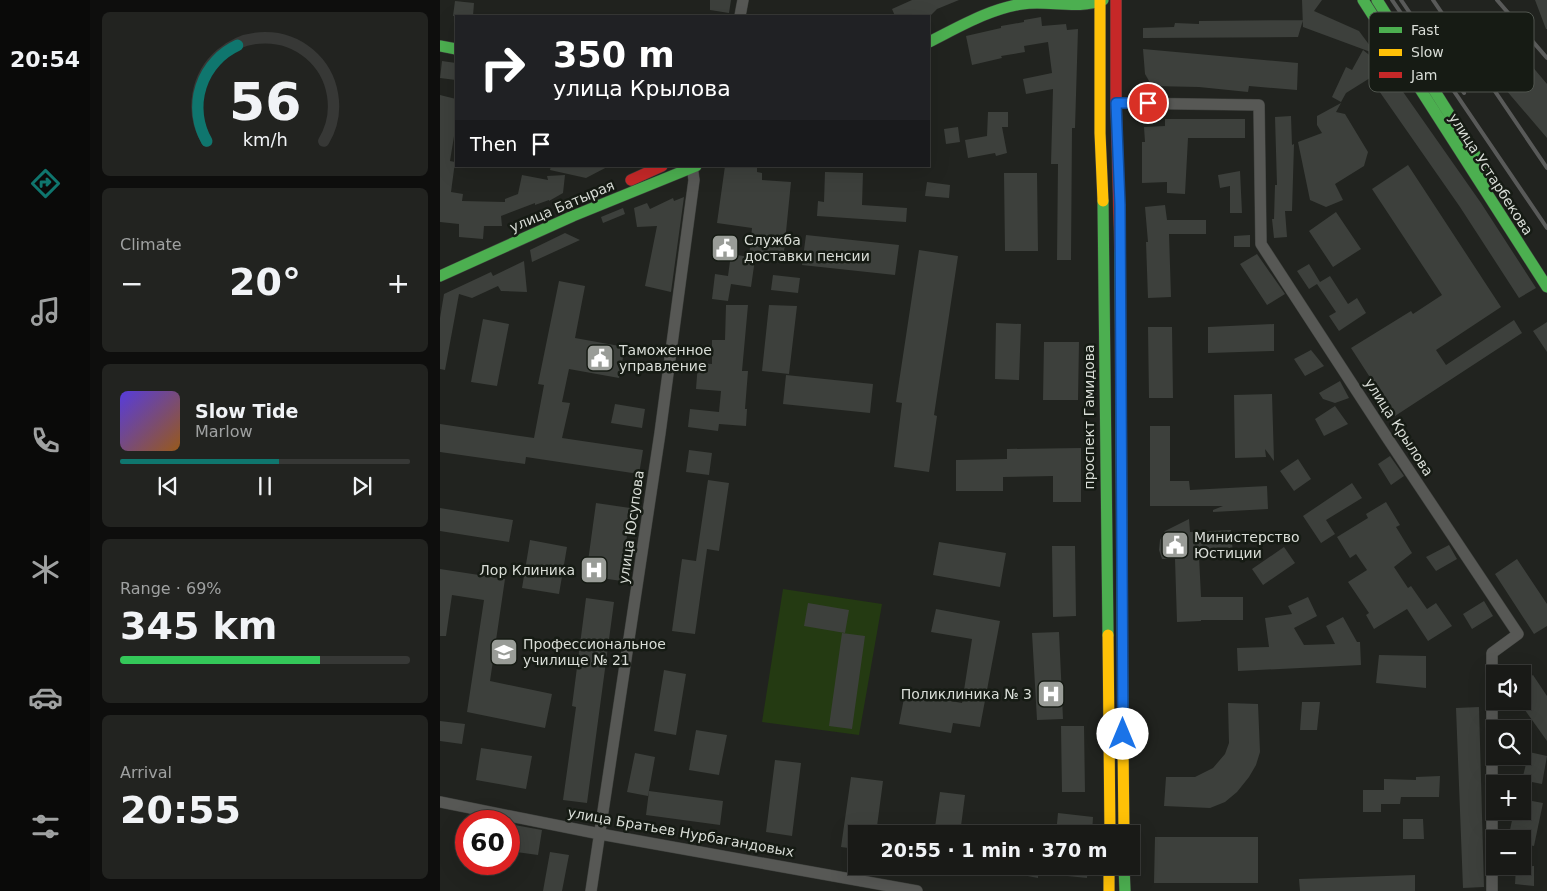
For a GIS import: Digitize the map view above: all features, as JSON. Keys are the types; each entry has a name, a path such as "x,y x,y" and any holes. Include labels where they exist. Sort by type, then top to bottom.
{"main road":[{"path":"930,35 1002,0"},
{"path":"930,42 988,14 1008,7 1054,1 1079,5 1101,0"},
{"name":"проспект Гамидова","path":"1101,0 1100,133 1103,205 1110,825"},
{"path":"1116,0 1116,103 1120,205 1124,825"},
{"name":"улица Устарбекова","path":"1364,0 1371,12"},
{"path":"1376,0 1384,12"},
{"path":"440,46 455,49"},
{"name":"улица Устарбекова","path":"1421,92 1547,287"},
{"path":"1434,92 1547,269"},
{"name":"улица Батырая","path":"440,264 660,167"},
{"name":"улица Батырая","path":"440,276 574,216 693,167"},
{"path":"1109,875 1109,891"},
{"path":"1124,875 1125,891"}],"street":[{"path":"740,15 743,0"},
{"name":"улица Крылова","path":"1116,103 1259,105 1261,244 1518,634 1492,653 1492,891"},
{"name":"улица Юсупова","path":"591,891 660,433 694,180 693,167"},
{"path":"1103,205 1120,205"},
{"name":"улица Братьев Нурбагандовых","path":"440,802 892,889 917,891"}],"green space":[{"path":"783,589 882,604 859,735 762,722"}],"building":[{"path":"710,0 731,0 729,13 710,10"},
{"path":"912,0 959,0 937,9 930,16 895,15 892,9"},
{"path":"1302,0 1322,0 1314,11 1359,31 1369,45 1369,51 1303,27"},
{"path":"1535,0 1547,0 1547,29 1546,29"},
{"path":"455,1 474,3 473,15 453,16"},
{"path":"1041,17 1042,26 1066,24 1067,30 1078,29 1075,128 1072,128 1071,260 1057,260 1058,164 1051,164 1053,89 1026,94 1023,79 1052,73 1048,42 1024,46 1025,52 1001,56 1002,58 972,65 966,36"},
{"path":"1303,20 1298,37 1143,38 1143,28 1174,27 1175,23 1199,24 1199,21"},
{"path":"1143,49 1298,63 1297,90 1249,86 1248,92 1199,87 1152,86 1145,74"},
{"path":"1363,50 1369,55 1369,79 1346,93 1341,102 1332,97 1346,67 1352,70"},
{"path":"442,61 455,63 455,80 440,78"},
{"path":"1534,69 1547,84 1547,138 1508,92 1534,92"},
{"path":"1380,92 1403,92 1481,203 1536,288 1519,298 1460,207"},
{"path":"440,95 455,99 455,130 450,161 455,162 451,192 463,194 462,201 505,202 505,199 518,194 522,175 548,180 547,176 565,175 563,193 549,201 535,205 535,203 501,216 502,226 484,226 483,239 459,237 459,224 440,222"},
{"path":"1341,103 1336,112 1345,114 1368,152 1364,166 1335,184 1343,200 1326,207 1310,200 1298,142 1322,133 1317,125 1317,116"},
{"path":"988,112 1008,112 1008,127 1002,127 1007,153 996,156 995,153 968,158 965,140 987,136"},
{"path":"1291,116 1292,145 1294,144 1292,211 1285,211 1287,237 1274,238 1272,219 1274,219 1275,185 1277,185 1275,117"},
{"path":"1165,119 1245,119 1245,138 1188,138 1185,194 1167,193 1167,182 1142,183 1142,142 1145,142 1144,127 1165,126"},
{"path":"958,127 960,142 946,144 944,129"},
{"path":"1408,165 1501,307 1436,350 1446,365 1514,320 1522,333 1395,416 1351,348 1411,311 1413,314 1442,295 1372,189"},
{"path":"551,167 607,167 586,178 550,170"},
{"path":"725,167 757,167 757,172 762,173 762,180 791,182 783,262 755,259 751,287 731,284 728,301 712,299 715,274 728,276 731,254 749,257 752,228 717,223"},
{"path":"1240,171 1242,213 1230,213 1230,186 1220,188 1218,175"},
{"path":"825,172 863,173 862,205 907,208 906,222 817,216 818,201 824,202"},
{"path":"1004,173 1037,173 1038,251 1005,251"},
{"path":"927,182 950,185 949,198 925,196"},
{"path":"684,197 671,292 645,286 657,226 637,227 634,208 647,203 650,209 673,198 674,201"},
{"path":"1165,205 1167,220 1206,220 1206,234 1169,234 1171,297 1148,298 1146,242 1148,242 1145,207"},
{"path":"623,208 625,214 603,223 601,217"},
{"path":"1336,212 1361,249 1333,267 1309,231"},
{"path":"565,233 580,240 532,262 530,250"},
{"path":"806,235 899,245 895,275 802,265"},
{"path":"1250,235 1250,247 1234,247 1234,236"},
{"name":"Служба доставки пенсии","path":"720,243 730,244 729,254 719,253"},
{"path":"919,250 958,256 934,415 937,416 929,472 894,467 902,403 896,402"},
{"path":"1257,254 1285,294 1267,305 1240,264"},
{"path":"524,261 527,292 501,291 498,286 472,298 459,294 445,370 440,369 440,318 444,294 491,272 493,276"},
{"path":"1309,264 1320,282 1330,276 1348,304 1357,298 1366,313 1339,331 1329,316 1336,312 1317,284 1309,289 1297,271"},
{"path":"773,275 800,278 798,293 771,290"},
{"path":"559,281 585,286 575,338 625,347 619,378 569,369 562,402 570,403 562,438 643,450 639,474 526,457 525,464 440,452 440,424 534,438 544,385 538,384"},
{"path":"726,305 748,305 742,371 748,371 745,409 747,409 746,426 719,424 718,431 688,427 690,409 719,412 721,391 696,389 698,363 712,364 712,340 725,340"},
{"path":"769,305 797,306 789,374 762,371"},
{"path":"483,319 509,324 497,386 471,382"},
{"path":"1547,322 1547,352 1533,331"},
{"path":"996,323 1021,324 1019,380 995,379"},
{"path":"1274,324 1274,351 1208,353 1208,327"},
{"path":"1148,327 1172,327 1173,398 1149,398"},
{"path":"1044,342 1079,342 1078,400 1043,400"},
{"path":"1311,350 1324,366 1305,376 1294,359"},
{"path":"786,375 873,384 870,413 783,404"},
{"path":"1340,381 1349,398 1335,403 1323,399 1319,393"},
{"path":"1272,394 1274,461 1265,449 1266,457 1235,458 1234,395"},
{"path":"615,404 645,409 642,428 611,423"},
{"path":"1335,406 1348,424 1324,436 1315,419"},
{"path":"1150,426 1170,426 1170,481 1189,481 1190,490 1267,486 1268,509 1213,512 1213,510 1223,506 1150,506"},
{"path":"1081,448 1081,502 1053,502 1053,476 1003,477 1003,491 956,491 956,460 1007,459 1007,449"},
{"path":"689,450 712,453 709,475 686,472"},
{"path":"1390,456 1404,476 1391,485 1378,464"},
{"path":"1298,459 1311,479 1294,491 1280,471"},
{"path":"708,480 729,483 719,551 707,549 695,634 672,631 682,559 696,561"},
{"path":"1352,483 1362,498 1326,520 1335,534 1321,543 1303,516"},
{"path":"1386,502 1400,525 1396,527 1412,553 1394,567 1408,588 1411,586 1427,609 1436,603 1452,626 1428,641 1407,609 1374,629 1366,615 1369,613 1348,582 1367,570 1356,554 1350,558 1337,537 1368,518 1366,514"},
{"path":"596,503 630,508 622,581 586,576"},
{"path":"440,508 513,520 509,542 440,531"},
{"path":"1189,519 1190,532 1231,530 1233,554 1199,556 1201,597 1243,597 1243,620 1177,622 1175,559 1162,559 1159,550 1160,540 1165,531"},
{"path":"530,540 567,547 559,594 522,588"},
{"path":"939,542 1006,553 1000,587 933,575"},
{"path":"1449,545 1457,559 1436,571 1426,557"},
{"path":"1052,546 1075,546 1076,616 1053,617"},
{"path":"1284,547 1295,563 1263,585 1252,569"},
{"path":"1517,559 1547,604 1547,626 1534,634 1495,574"},
{"path":"440,569 505,579 490,681 552,694 545,728 467,712 484,600 452,595 446,636 440,636"},
{"path":"1308,597 1317,616 1294,628 1304,645 1335,644 1326,626 1343,617 1357,642 1360,642 1361,665 1238,671 1237,648 1269,647 1265,618 1292,614 1288,606"},
{"path":"586,598 614,602 587,803 563,800 576,707 572,706"},
{"path":"1484,601 1493,616 1472,629 1463,614"},
{"path":"808,603 849,610 845,633 804,626"},
{"path":"936,609 1000,621 980,727 953,723 951,733 899,724 905,693 962,703 972,639 931,632"},
{"path":"1059,632 1063,719 1037,720 1032,633"},
{"path":"842,633 865,636 852,729 829,726"},
{"path":"1379,655 1426,656 1426,688 1376,683"},
{"path":"664,670 686,674 676,735 654,731"},
{"path":"1533,675 1547,696 1547,741 1525,710 1531,710 1531,676"},
{"path":"1302,702 1320,702 1317,730 1300,730"},
{"path":"1228,703 1258,704 1260,752 1256,765 1249,777 1237,792 1225,802 1210,808 1164,806 1166,777 1195,777 1213,768 1225,754 1229,743"},
{"path":"1479,707 1484,887 1463,888 1456,708"},
{"path":"440,721 465,724 462,744 440,741"},
{"path":"1061,726 1084,726 1085,792 1062,792"},
{"path":"696,730 727,735 719,775 689,770"},
{"path":"481,748 532,756 526,789 476,780"},
{"path":"1531,752 1547,756 1542,784 1531,782 1531,775 1523,775 1526,765 1531,765"},
{"path":"635,753 655,757 648,796 627,792"},
{"path":"775,760 801,763 792,836 766,832"},
{"path":"1440,776 1439,797 1401,797 1400,804 1381,804 1381,812 1363,812 1363,790 1384,790 1384,779 1416,780 1416,777"},
{"path":"851,777 883,781 877,825 848,825 848,848 841,847"},
{"path":"649,791 723,801 720,825 646,815"},
{"path":"940,792 965,795 961,825 935,825"},
{"path":"1531,801 1543,803 1534,846 1531,846 1531,830 1510,830 1512,820 1531,820"},
{"path":"1058,813 1093,817 1093,825 1057,825"},
{"path":"1403,819 1423,819 1424,839 1403,839"},
{"path":"520,826 542,830 538,855 520,853"},
{"path":"1155,837 1258,837 1258,883 1154,883"},
{"path":"550,852 569,855 562,891 543,891"},
{"path":"1531,866 1534,866 1534,886 1515,884 1516,875 1531,875"},
{"path":"1023,875 1038,875 1038,878"},
{"path":"1058,875 1087,875 1087,878"},
{"path":"1415,875 1415,891 1300,891 1299,879"}],"railway":[{"path":"1392,0 1400,12"},
{"path":"1401,0 1409,12"},
{"path":"1433,0 1441,12"},
{"path":"1497,0 1507,12"},
{"path":"1534,43 1547,58"},
{"path":"1455,92 1547,228"},
{"path":"1495,92 1547,168"}],"traffic: fast":[{"path":"930,41 974,19 1010,6 1032,3 1074,5 1103,0"},
{"path":"1363,0 1371,12"},
{"path":"1377,0 1385,12"},
{"path":"440,46 455,49"},
{"path":"1422,92 1547,287"},
{"path":"1435,92 1493,183"},
{"path":"440,276 573,216 694,167"},
{"path":"1103,201 1108,635"},
{"path":"1120,250 1123,743"},
{"path":"1124,875 1125,891"}],"traffic: slow":[{"path":"1100,0 1100,133 1103,201"},
{"path":"1108,635 1110,825"},
{"path":"1123,743 1124,825"},
{"path":"1109,875 1109,891"}],"traffic: jam":[{"path":"1116,0 1116,103 1120,250"},
{"path":"631,180 660,167"}],"place":[{"name":"Служба доставки пенсии","path":"725,248"},
{"name":"Таможенное управление","path":"600,358"},
{"name":"Министерство Юстиции","path":"1175,545"},
{"name":"Лор Клиника","path":"594,570"},
{"name":"Профессиональное училище № 21","path":"504,652"},
{"name":"Поликлиника № 3","path":"1051,694"}],"route":[{"path":"1123,734 1120,205 1116,103 1148,103"}]}
